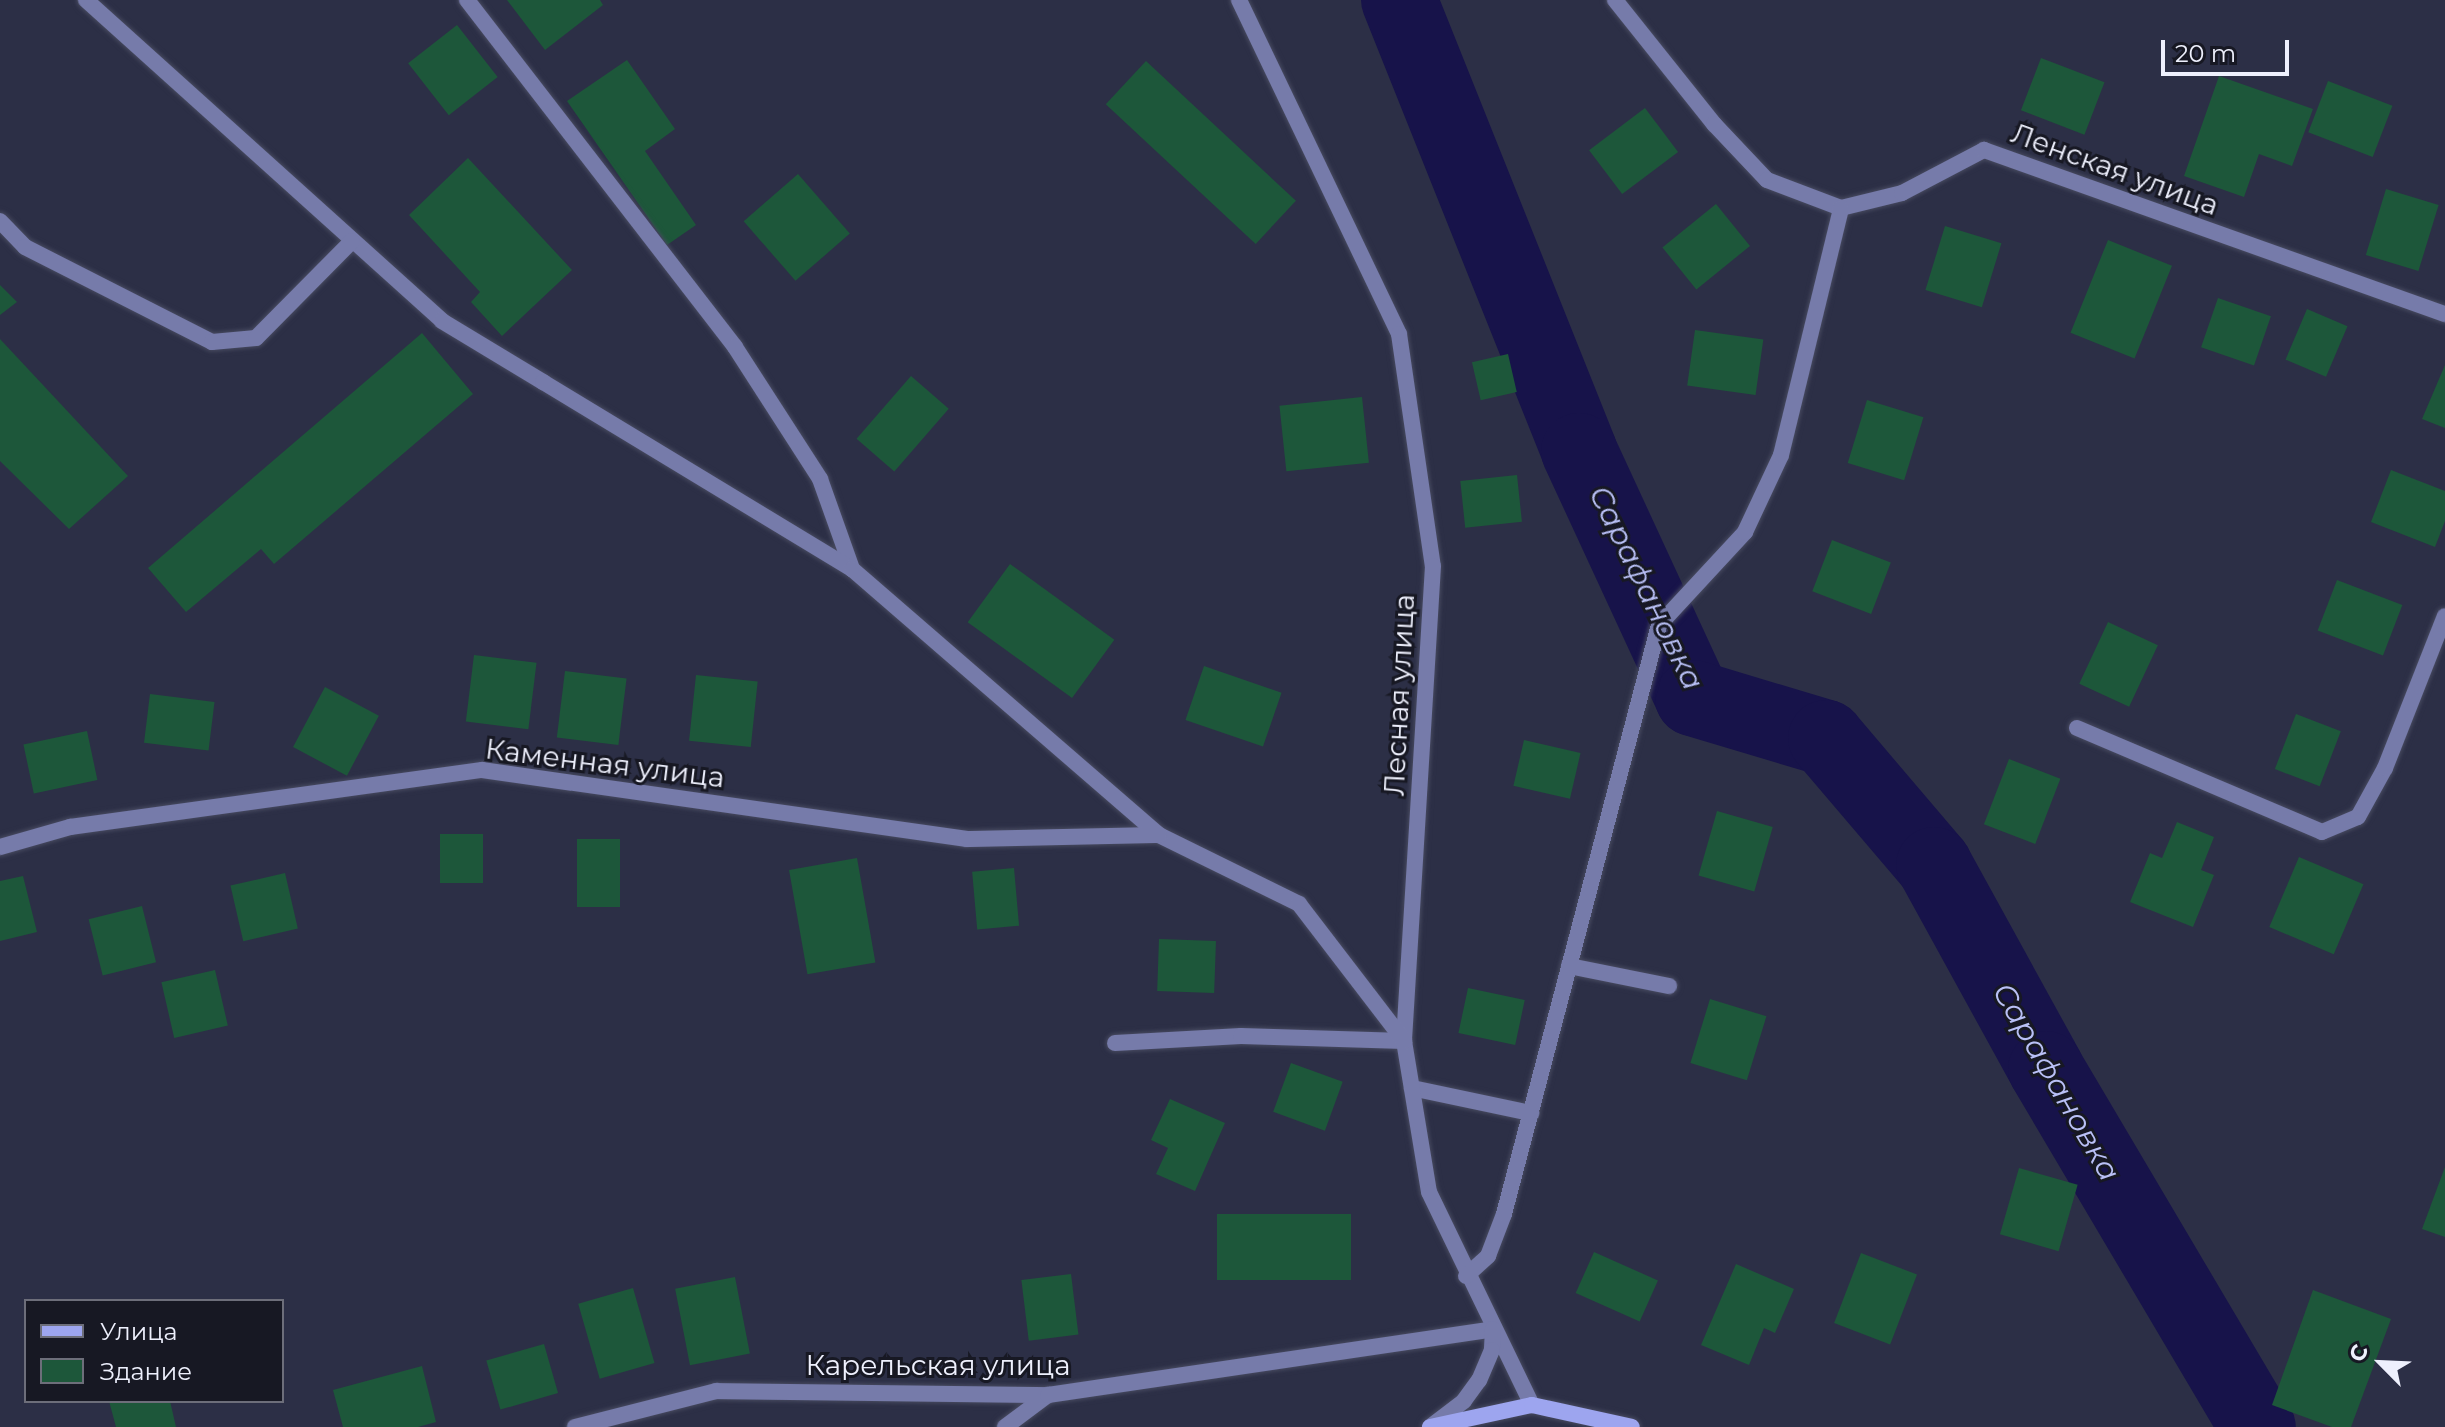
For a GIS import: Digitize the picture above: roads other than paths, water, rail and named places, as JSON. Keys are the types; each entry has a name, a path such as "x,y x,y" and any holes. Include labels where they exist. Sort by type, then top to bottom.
{"main road":[{"path":"1430,1427 1532,1405 1632,1427"}],"street":[{"path":"86,0 442,321 852,569 1159,835 1299,904 1404,1041"},
{"path":"467,0 735,347 820,479 852,569"},
{"name":"Лесная улица","path":"1239,0 1399,334 1433,566 1404,1041 1429,1192 1466,1276 1532,1405"},
{"path":"1466,1276 1488,1256 1531,1113 1659,625 1745,532 1781,455 1841,208 1767,180 1714,124 1615,0"},
{"name":"Ленская улица","path":"1841,208 1902,193 1984,150 2445,314"},
{"path":"0,221 25,247 212,342 256,338 352,241"},
{"path":"2077,728 2322,832 2358,817 2385,768 2445,616"},
{"name":"Каменная улица","path":"0,847 70,827 482,770 967,839 1159,835"},
{"path":"1569,966 1669,986"},
{"path":"1115,1043 1241,1036 1404,1041"},
{"path":"1412,1088 1531,1113"},
{"path":"1430,1427 1464,1401 1479,1380 1492,1350 1493,1329"},
{"name":"Карельская улица","path":"575,1427 716,1391 1048,1395 1493,1329"},
{"path":"1005,1427 1048,1395"}],"waterway":[{"name":"Сарафановка","path":"1399,0 1579,451 1693,698 1826,738 1934,865 2046,1069 2258,1427"}]}
